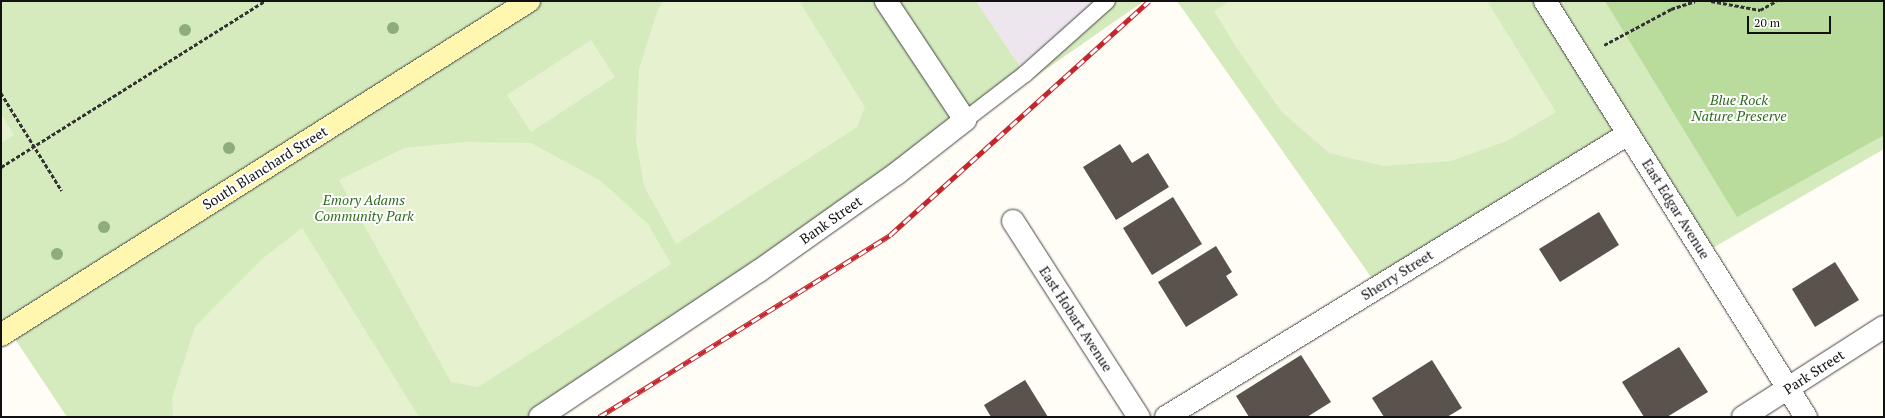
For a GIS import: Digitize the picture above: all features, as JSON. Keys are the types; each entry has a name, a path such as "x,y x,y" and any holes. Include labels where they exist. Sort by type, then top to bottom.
{"street":[{"name":"South Blanchard Street","path":"1,335 529,1"},
{"path":"886,1 965,120"},
{"name":"East Edgar Avenue","path":"1545,1 1806,417"},
{"name":"Bank Street","path":"540,417 759,271 896,174 965,120"},
{"name":"Sherry Street","path":"1166,417 1628,134"},
{"name":"East Hobart Avenue","path":"1013,221 1139,417"},
{"name":"Park Street","path":"1743,417 1884,327"}],"lane":[{"name":"Bank Street","path":"965,120 1025,74 1107,1"}],"path":[{"path":"1,167 265,1"},
{"path":"1580,58 1671,9 1695,1"},
{"path":"1711,1 1760,10 1776,1"},
{"path":"1,93 62,191"}],"shaded area":[{"path":"976,1 1107,1 1025,74"}],"green space":[{"name":"Emory Adams Community Park","path":"1,1 976,1 1025,74 1107,1 1144,1 896,174 532,417 67,417 9,330 1,335"},
{"path":"664,1 799,1 865,107 857,127 676,244 644,186 636,140 639,69 658,9"},
{"path":"1177,1 1884,1 1884,149 1704,253 1629,134 1378,287"},
{"path":"1230,1 1487,1 1556,112 1507,141 1451,161 1383,166 1329,153 1281,111 1236,47 1214,11"},
{"name":"Blue Rock Nature Preserve","path":"1605,1 1884,1 1884,135 1737,217"},
{"path":"591,40 615,77 531,132 507,95"},
{"path":"1,114 14,135 1,143"},
{"path":"465,142 531,143 601,181 648,224 671,264 478,387 451,382 339,180 404,148"},
{"path":"302,228 419,417 173,417 172,398 195,327 262,259"}],"building":[{"path":"1120,144 1132,163 1148,153 1169,187 1116,220 1083,167"},
{"path":"1173,197 1202,244 1152,275 1123,228"},
{"path":"1599,212 1619,245 1560,282 1539,249"},
{"path":"1216,246 1232,272 1226,276 1238,295 1186,327 1158,282"},
{"path":"1835,262 1859,300 1815,327 1792,289"},
{"path":"1679,347 1708,392 1667,417 1644,417 1622,382"},
{"path":"1301,355 1331,402 1307,417 1249,417 1236,396"},
{"path":"1432,360 1462,408 1447,417 1384,417 1372,398"},
{"path":"1025,380 1048,417 991,417 984,405"}],"railway":[{"path":"599,417 890,235 1149,1"}]}
